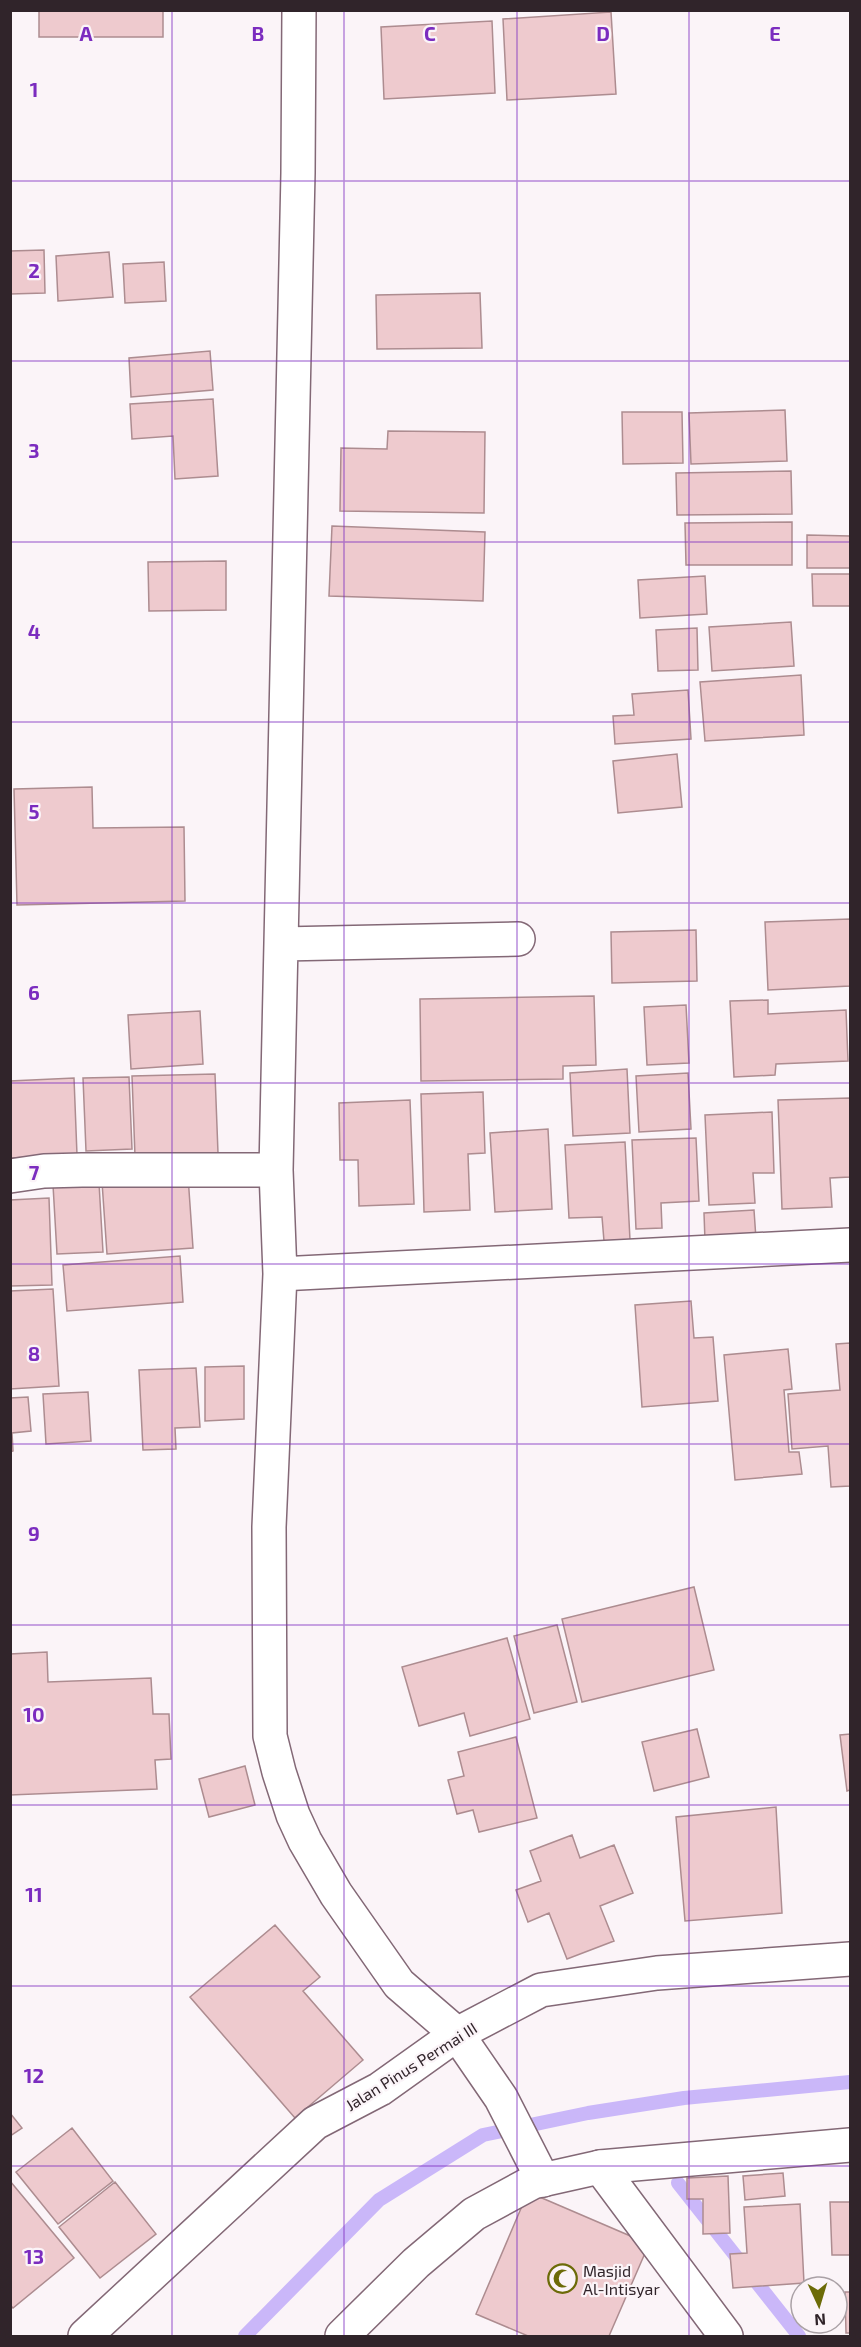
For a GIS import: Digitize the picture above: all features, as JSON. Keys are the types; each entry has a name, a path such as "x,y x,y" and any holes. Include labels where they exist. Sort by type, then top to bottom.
{"street":[{"path":"299,10 298,184 276,1170 280,1274 269,1527 270,1736 293,1815 305,1841 336,1894 399,1984 457,2034 501,2098 543,2180"},
{"path":"282,944 518,939"},
{"path":"10,1176 44,1171 82,1170 276,1170"},
{"path":"280,1274 850,1245"},
{"name":"Jalan Pinus Permai III","path":"85,2337 315,2123 380,2089 457,2034 541,1990 657,1973 850,1959"},
{"path":"342,2337 416,2263 474,2214 533,2182 600,2167 850,2145"},
{"path":"600,2167 726,2337"}],"building":[{"path":"39,10 163,10 163,37 39,37"},
{"path":"611,12 616,94 507,100 503,19"},
{"path":"492,21 495,93 384,99 381,27"},
{"path":"44,250 45,293 10,294 10,251"},
{"path":"109,252 113,297 58,301 56,256"},
{"path":"164,262 166,301 125,303 123,264"},
{"path":"480,293 482,348 377,349 376,295"},
{"path":"210,351 213,390 131,397 129,358"},
{"path":"213,399 218,476 175,479 173,436 132,439 130,404"},
{"path":"785,410 787,461 691,464 689,413"},
{"path":"622,412 682,412 683,463 623,464"},
{"path":"388,431 485,432 484,513 340,511 341,448 387,449"},
{"path":"791,471 792,514 677,515 676,473"},
{"path":"792,522 792,565 686,565 685,523"},
{"path":"332,526 485,532 483,601 329,596"},
{"path":"807,535 850,536 850,568 807,568"},
{"path":"226,561 226,610 149,611 148,562"},
{"path":"812,574 850,574 850,606 813,606"},
{"path":"705,576 707,614 640,618 638,580"},
{"path":"791,622 794,666 712,671 709,627"},
{"path":"697,628 698,670 658,671 656,630"},
{"path":"801,675 804,735 705,741 700,682"},
{"path":"688,690 691,739 615,744 613,716 634,715 632,694"},
{"path":"677,754 682,807 618,813 613,761"},
{"path":"92,787 93,828 184,827 185,901 17,905 14,789"},
{"path":"850,919 850,986 768,990 765,922"},
{"path":"696,930 697,981 612,983 611,932"},
{"path":"594,996 596,1065 563,1066 563,1079 421,1081 420,999"},
{"path":"768,1000 768,1014 846,1010 848,1061 776,1064 775,1075 734,1077 730,1001"},
{"path":"686,1005 689,1063 647,1065 644,1007"},
{"path":"200,1011 203,1064 131,1069 128,1015"},
{"path":"627,1069 630,1133 573,1136 570,1073"},
{"path":"688,1073 691,1129 639,1132 636,1076"},
{"path":"215,1074 218,1153 135,1156 132,1076"},
{"path":"129,1077 132,1149 86,1151 83,1078"},
{"path":"74,1078 77,1155 10,1158 10,1081"},
{"path":"483,1092 485,1153 468,1154 470,1210 424,1212 421,1094"},
{"path":"850,1098 850,1177 830,1178 832,1207 782,1209 778,1100"},
{"path":"410,1100 414,1204 359,1206 358,1160 340,1160 339,1103"},
{"path":"772,1112 774,1173 753,1173 755,1203 709,1205 705,1115"},
{"path":"548,1129 552,1209 495,1212 490,1133"},
{"path":"696,1138 699,1201 661,1203 662,1228 636,1229 632,1140"},
{"path":"625,1142 630,1240 604,1241 602,1217 569,1218 565,1145"},
{"path":"188,1176 193,1248 107,1254 102,1182"},
{"path":"99,1183 103,1252 57,1254 53,1185"},
{"path":"49,1198 52,1285 10,1286 10,1200"},
{"path":"754,1210 756,1239 705,1241 704,1213"},
{"path":"180,1256 183,1302 67,1311 63,1265"},
{"path":"53,1289 59,1386 10,1389 10,1291"},
{"path":"691,1301 694,1338 713,1337 718,1401 642,1407 635,1305"},
{"path":"850,1343 850,1486 831,1487 828,1446 792,1449 788,1394 840,1390 836,1344"},
{"path":"788,1349 792,1389 784,1390 789,1452 799,1452 802,1474 735,1480 724,1355"},
{"path":"244,1366 244,1419 205,1421 205,1367"},
{"path":"196,1368 200,1427 175,1428 176,1449 143,1450 139,1370"},
{"path":"88,1392 91,1441 46,1444 43,1394"},
{"path":"28,1397 31,1431 12,1433 13,1451 10,1452 10,1398"},
{"path":"694,1587 714,1670 582,1702 562,1619"},
{"path":"557,1625 577,1702 534,1713 514,1636"},
{"path":"507,1638 530,1719 470,1736 464,1713 419,1726 402,1667"},
{"path":"47,1652 48,1682 151,1678 153,1714 169,1714 171,1759 155,1760 157,1789 10,1795 10,1654"},
{"path":"697,1729 709,1777 654,1791 642,1742"},
{"path":"850,1734 850,1790 847,1791 840,1735"},
{"path":"516,1737 537,1818 479,1832 473,1810 457,1814 448,1780 464,1776 458,1752"},
{"path":"245,1766 255,1805 209,1817 199,1779"},
{"path":"776,1807 782,1913 685,1921 676,1817"},
{"path":"572,1835 580,1858 614,1845 633,1893 600,1906 614,1941 567,1959 549,1913 528,1922 516,1890 541,1881 530,1851"},
{"path":"275,1925 320,1977 303,1991 363,2060 295,2118 190,1997"},
{"path":"10,2113 22,2128 10,2136"},
{"path":"72,2128 113,2181 58,2224 16,2172"},
{"path":"783,2173 785,2196 745,2200 743,2176"},
{"path":"728,2176 730,2233 703,2234 703,2199 687,2199 687,2178"},
{"path":"10,2181 74,2258 13,2308 10,2305"},
{"path":"115,2182 156,2234 100,2278 59,2227"},
{"name":"Masjid Al-Intisyar","path":"528,2192 649,2244 609,2336 528,2336 476,2314"},
{"path":"830,2202 850,2202 850,2255 832,2255"},
{"path":"800,2204 804,2275 789,2275 789,2284 733,2288 730,2254 747,2253 744,2207"},
{"path":"849,2292 850,2292 849,2333"}],"waterway":[{"path":"245,2336 379,2200 483,2135 588,2113 684,2098 850,2082"},
{"path":"678,2183 799,2336"}],"place":[{"name":"Masjid Al-Intisyar","path":"562,2279"}]}
